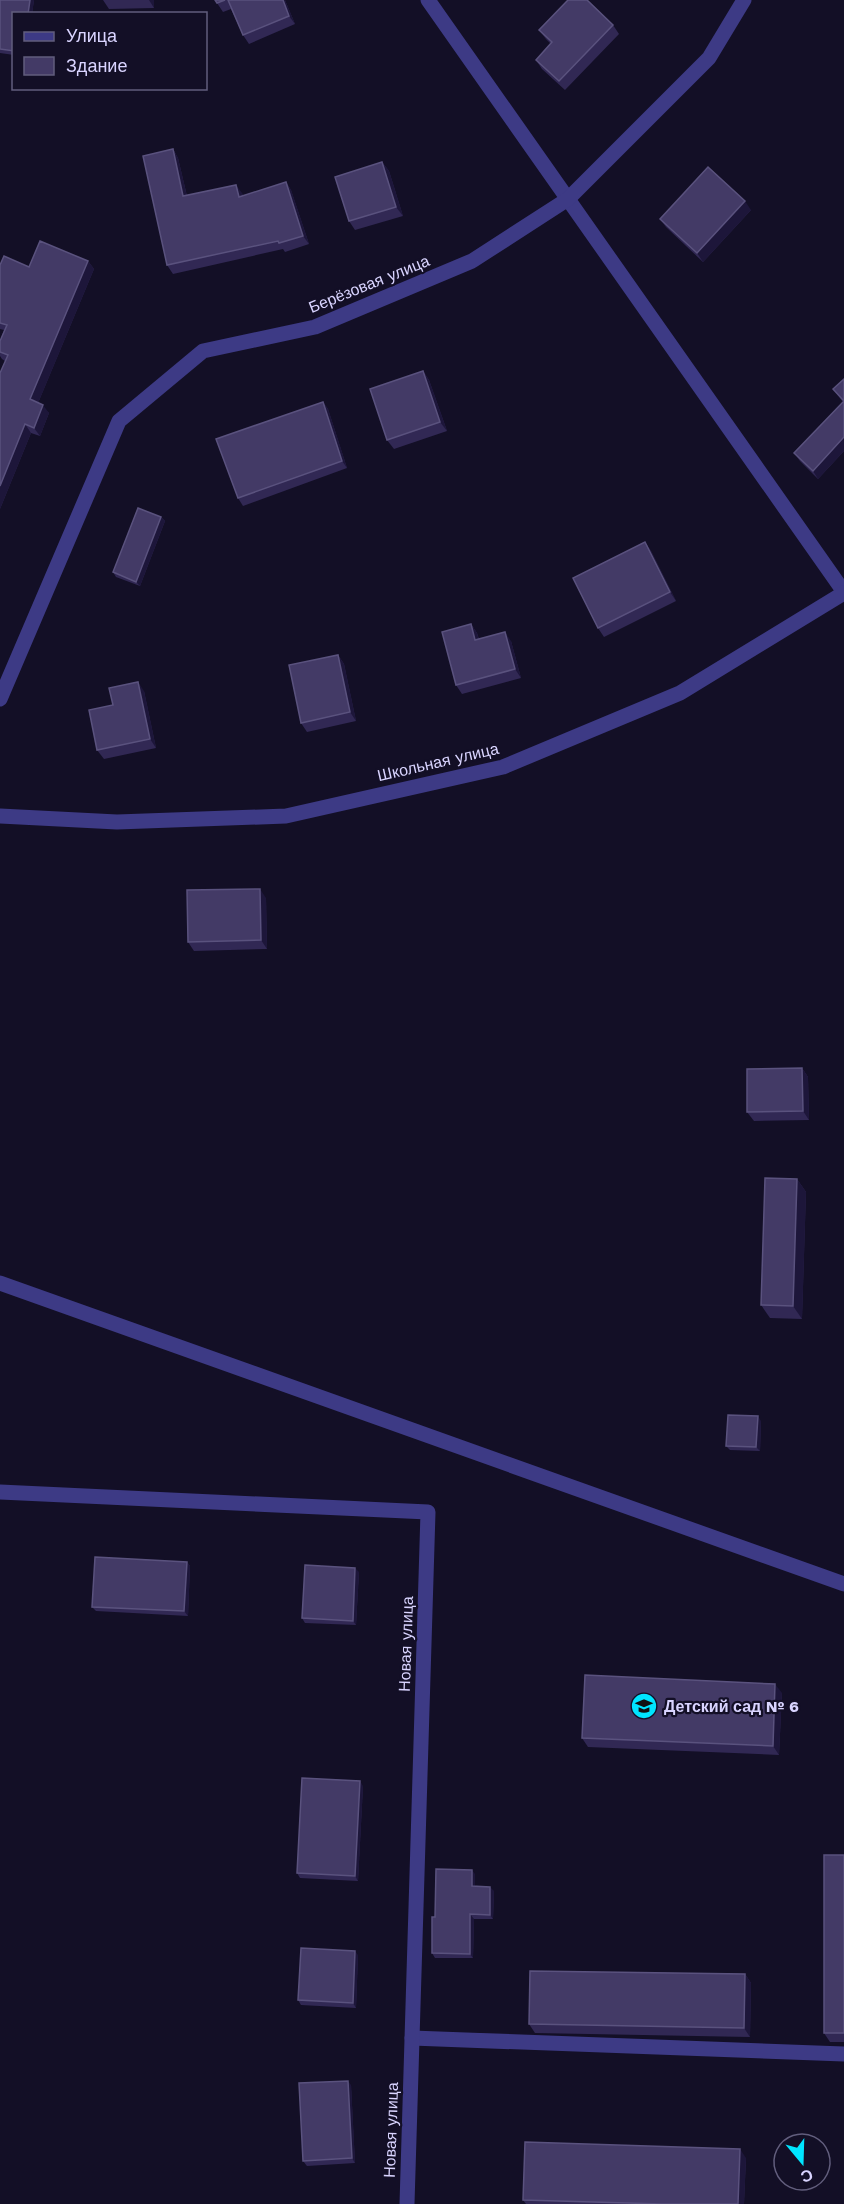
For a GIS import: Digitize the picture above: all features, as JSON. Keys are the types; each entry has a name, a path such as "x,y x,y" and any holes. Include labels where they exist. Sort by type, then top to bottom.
{"street":[{"path":"428,0 844,592"},
{"name":"Берёзовая улица","path":"0,699 118,421 203,351 326,323 472,261 568,199 709,58 744,0"},
{"name":"Школьная улица","path":"0,816 117,822 286,816 503,766 680,693 844,592"},
{"path":"0,1283 844,1584"},
{"name":"Новая улица","path":"0,1492 428,1512 407,2204"},
{"path":"412,2037 844,2054"}],"building":[{"path":"0,0 30,0 28,12 12,12 12,51 0,49"},
{"path":"228,0 283,0 289,16 243,35"},
{"path":"568,0 587,0 613,25 559,81 536,60 552,42 539,30"},
{"path":"173,149 183,196 236,185 239,197 286,182 303,236 279,243 278,241 167,265 143,156"},
{"path":"382,162 396,207 349,221 335,177"},
{"path":"708,167 745,201 697,253 660,219"},
{"path":"40,241 88,261 30,399 43,405 34,428 25,424 0,486 0,373 8,355 0,352 0,341 7,325 0,323 0,265 4,256 29,267"},
{"path":"423,371 440,422 387,440 370,389"},
{"path":"844,379 844,401 833,389"},
{"path":"844,401 844,437 813,471 794,453"},
{"path":"323,402 342,461 238,498 216,439"},
{"path":"138,508 161,517 136,582 113,572"},
{"path":"645,542 670,592 598,628 573,578"},
{"path":"471,624 475,640 505,632 515,669 456,685 442,632"},
{"path":"338,655 350,712 301,723 289,665"},
{"path":"138,682 150,739 97,750 89,710 113,705 109,688"},
{"path":"260,889 261,940 188,942 187,890"},
{"path":"802,1068 803,1111 747,1112 747,1069"},
{"path":"765,1178 797,1179 793,1306 761,1305"},
{"path":"728,1415 758,1416 756,1447 726,1446"},
{"path":"95,1557 187,1562 184,1611 92,1607"},
{"path":"305,1565 355,1568 353,1621 302,1618"},
{"path":"585,1675 775,1684 773,1746 582,1738"},
{"path":"302,1778 360,1781 355,1876 297,1873"},
{"path":"824,1855 844,1855 844,2033 824,2033"},
{"path":"436,1869 472,1870 472,1886 490,1887 490,1915 470,1914 470,1954 432,1953"},
{"path":"301,1948 355,1951 353,2003 298,2000"},
{"path":"530,1971 745,1974 744,2028 529,2024"},
{"path":"348,2081 352,2158 303,2161 299,2083"},
{"path":"525,2142 740,2149 738,2204 523,2200"}],"place":[{"name":"Детский сад № 6","path":"644,1706"}]}
